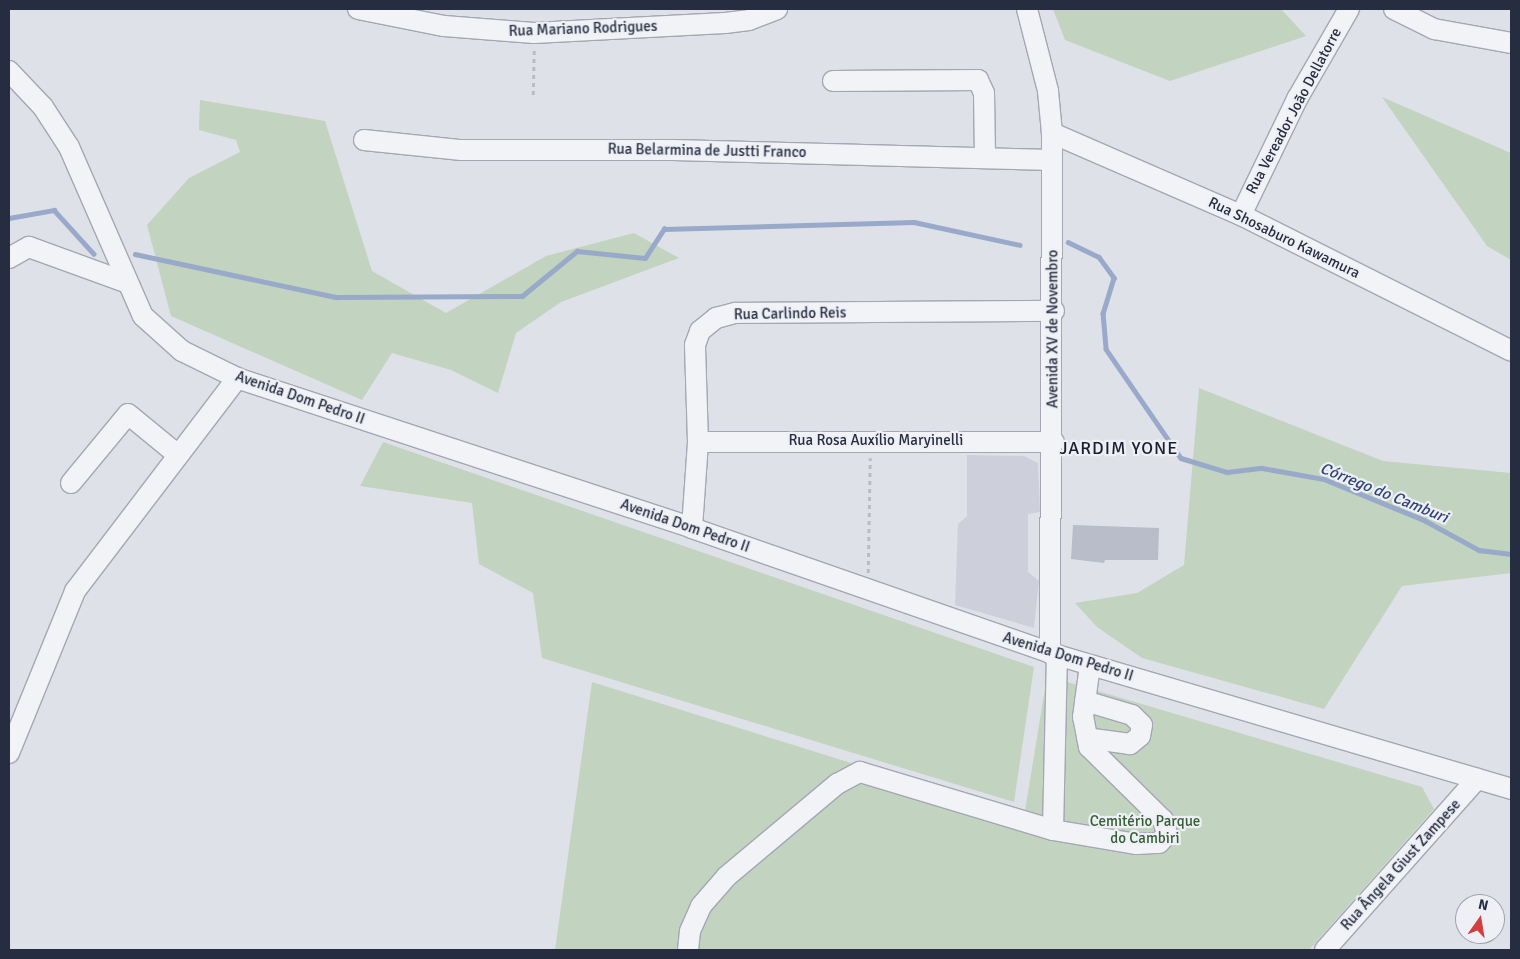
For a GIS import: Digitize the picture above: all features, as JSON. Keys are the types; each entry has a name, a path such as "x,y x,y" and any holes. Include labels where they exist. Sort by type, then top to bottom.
{"street":[{"name":"Rua Mariano Rodrigues","path":"358,9 444,26 534,33 726,23 749,20 777,9"},
{"name":"Avenida XV de Novembro","path":"1027,9 1048,91 1052,133 1050,160 1054,311 1051,629 1054,654 1053,830"},
{"name":"Rua Vereador João Dellatorre","path":"1241,215 1297,99 1349,9"},
{"path":"1394,9 1434,29 1510,44"},
{"name":"Avenida Dom Pedro II","path":"9,71 43,107 69,147 102,217 126,282 143,316 160,335 182,351 237,378 692,528 867,592 1029,646 1511,789"},
{"path":"833,81 978,80 984,93 985,155"},
{"name":"Rua Shosaburo Kawamura","path":"1052,133 1241,215 1511,351"},
{"name":"Rua Belarmina de Justti Franco","path":"364,140 461,150 985,155 1050,160"},
{"path":"9,258 29,247 126,282"},
{"name":"Rua Carlindo Reis","path":"692,528 698,442 694,345 700,331 716,318 735,313 1054,311"},
{"path":"9,753 75,591 237,378"},
{"path":"71,483 128,414 178,455"},
{"name":"Rua Rosa Auxílio Maryinelli","path":"698,442 870,440 1054,442"},
{"path":"1029,646 1051,629"},
{"path":"688,950 690,931 702,906 726,877 837,784 860,772 1053,830 1137,844 1164,839 1167,824 1111,771 1087,738 1084,701 1090,665"},
{"path":"1084,701 1141,721 1136,741 1121,744 1087,738"},
{"path":"1111,771 1121,744"},
{"name":"Rua Ângela Giust Zampese","path":"1326,950 1477,779"}],"path":[{"path":"533,95 534,33"},
{"path":"867,592 870,440"}],"shaded area":[{"path":"967,455 1024,456 1038,463 1040,512 1028,514 1028,572 1039,581 1034,628 955,605 958,524 967,516"}],"green space":[{"path":"1053,9 1281,9 1306,36 1170,81 1065,40"},
{"path":"1382,97 1511,153 1511,260 1487,246"},
{"path":"200,100 325,121 372,271 446,313 546,256 634,233 679,258 561,302 516,333 498,393 451,370 392,353 362,400 171,316 147,225 189,178 240,152 236,140 199,130"},
{"path":"1199,388 1383,461 1511,473 1511,573 1402,586 1324,709 1142,658 1097,627 1075,603 1137,593 1184,565"},
{"path":"383,442 1034,667 1014,802 542,658 533,593 479,564 472,503 360,486"},
{"name":"Cemitério Parque do Cambiri","path":"1047,676 1422,787 1434,809 1309,950 555,950 592,682 1024,817"}],"building":[{"path":"1073,525 1159,528 1158,560 1105,560 1104,563 1071,559"}],"waterway":[{"path":"9,218 54,210 94,254"},
{"path":"135,254 336,297 522,296 577,251 645,258 664,229 914,222 1020,245"},
{"name":"Córrego do Camburi","path":"1068,242 1099,257 1114,278 1103,313 1106,349 1181,458 1227,472 1262,468 1324,479 1424,520 1479,550 1511,554"}],"district":[{"name":"JARDIM YONE","path":"1119,448"}]}
